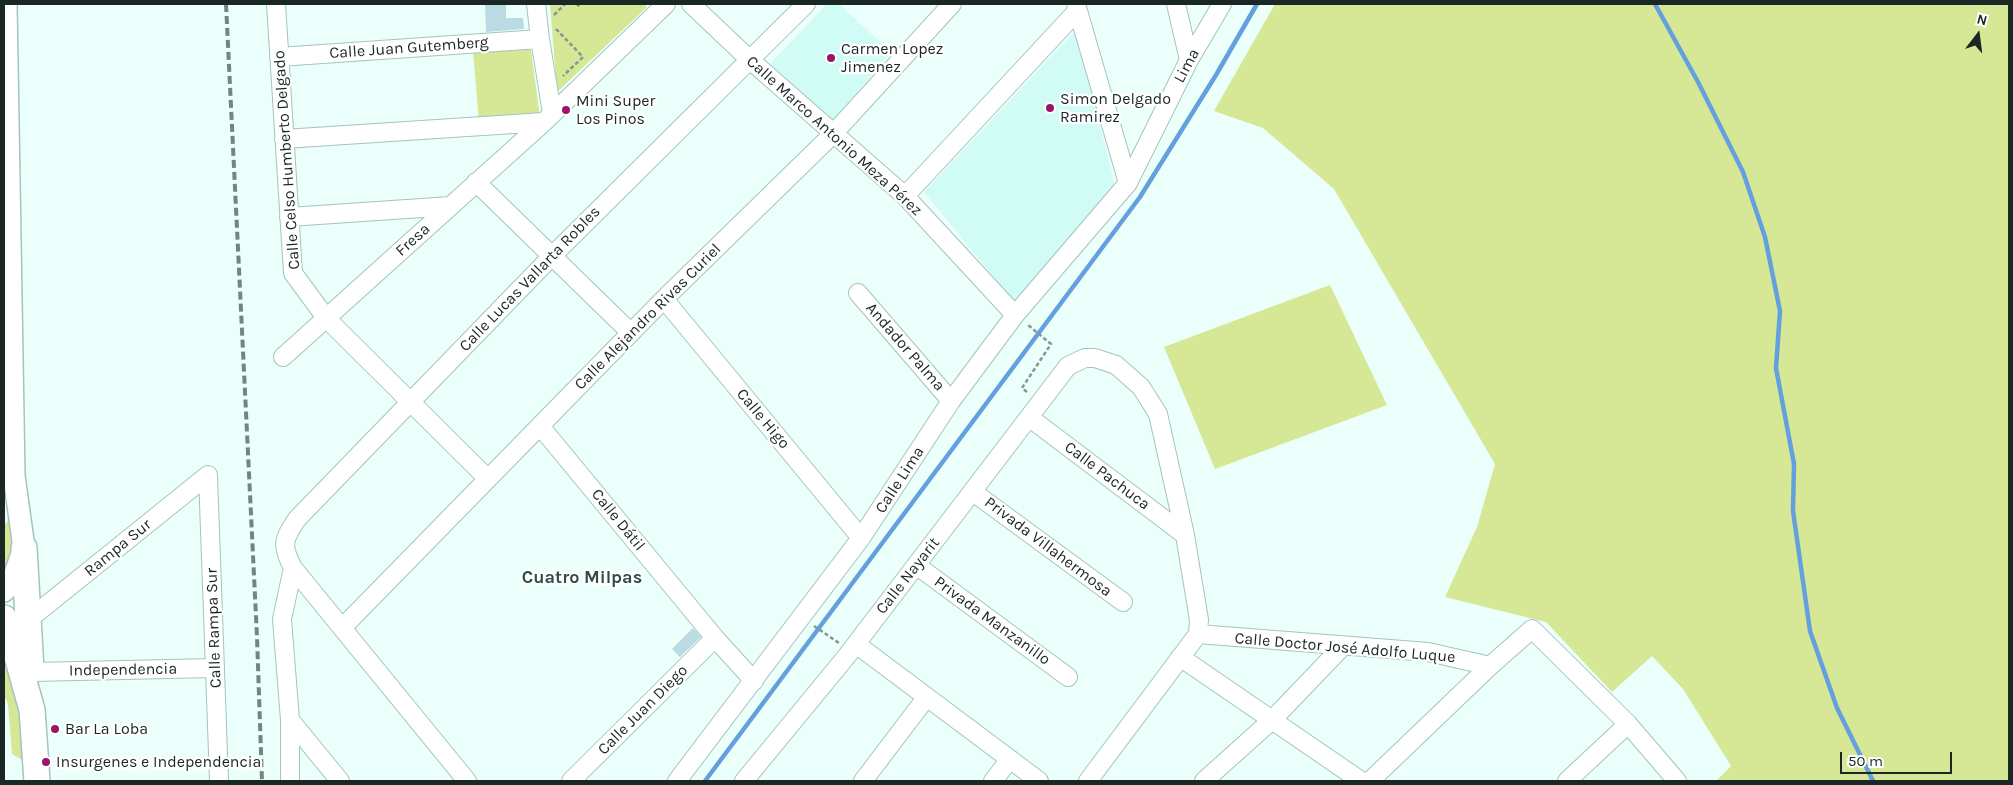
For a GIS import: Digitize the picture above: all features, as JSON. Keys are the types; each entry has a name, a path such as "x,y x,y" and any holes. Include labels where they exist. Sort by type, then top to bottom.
{"highway":[{"path":"24,548 16,619 18,660 32,710"},
{"path":"16,619 32,672 32,710 37,781"}],"main road":[{"path":"4,591 12,582 24,548 14,476 6,4"},
{"path":"4,503 14,476"}],"street":[{"name":"Calle Celso Humberto Delgado","path":"276,4 293,272 326,318 488,479"},
{"path":"284,139 548,118 547,90 536,4"},
{"name":"Calle Marco Antonio Meza Pérez","path":"691,4 748,59 905,196 1015,315"},
{"name":"Calle Lucas Vallarta Robles","path":"293,568 284,551 288,534 297,519 551,257 748,59 806,4"},
{"name":"Calle Alejandro Rivas Curiel","path":"342,628 664,299 833,134 952,4"},
{"path":"1176,4 1189,60"},
{"name":"Lima","path":"1128,183 1189,60 1222,4"},
{"name":"Fresa","path":"283,357 548,118 659,6"},
{"path":"1077,7 1128,183"},
{"path":"905,196 1077,7"},
{"name":"Calle Juan Gutemberg","path":"279,57 540,39"},
{"path":"476,182 631,333"},
{"name":"Calle Lima","path":"677,781 862,538 951,401 1015,315 1128,183"},
{"path":"289,217 451,206"},
{"name":"Andador Palma","path":"858,293 951,401"},
{"name":"Calle Higo","path":"664,299 862,538"},
{"name":"Calle Nayarit","path":"744,781 853,647 974,492 1068,366 1085,358 1116,364 1141,387 1158,414 1185,535"},
{"name":"Calle Pachuca","path":"1030,418 1185,535"},
{"name":"Calle Dátil","path":"540,426 715,638 754,681"},
{"name":"Rampa Sur","path":"16,619 208,475"},
{"name":"Calle Rampa Sur","path":"208,475 219,781"},
{"name":"Privada Villahermosa","path":"974,492 1123,602"},
{"path":"1088,781 1198,634 1199,620 1185,535"},
{"name":"Privada Manzanillo","path":"916,565 1068,677"},
{"path":"293,568 467,781"},
{"path":"290,781 290,720 282,619 293,568"},
{"path":"1370,781 1532,628 1628,724 1677,781"},
{"name":"Calle Doctor José Adolfo Luque","path":"1198,634 1342,647 1428,652 1490,666"},
{"name":"Calle Juan Diego","path":"571,781 715,638"},
{"path":"853,647 1039,781"},
{"path":"1204,781 1272,720 1342,647"},
{"path":"1180,657 1361,781"},
{"name":"Independencia","path":"32,672 215,668"},
{"path":"864,781 926,698"},
{"path":"290,720 340,781"},
{"path":"1567,781 1628,724"},
{"path":"993,781 1010,759"}],"path":[{"path":"576,4 581,7"},
{"path":"547,90 583,57 556,30 554,15"},
{"path":"1015,315 1051,344 1022,388 1041,402"},
{"path":"800,617 853,647"}],"shaded area":[{"name":"Carmen Lopez Jimenez","path":"827,4 839,4 891,52 833,121 770,64"},
{"name":"Simon Delgado Ramirez","path":"1077,29 1115,187 1015,303 924,192"}],"green space":[{"path":"550,4 644,4 647,7 557,92"},
{"path":"1275,4 2009,4 2009,781 1716,781 1731,766 1683,689 1652,656 1612,692 1546,622 1445,597 1477,527 1495,464 1334,189 1263,128 1214,111"},
{"path":"531,50 540,118 479,122 473,51"},
{"path":"1330,285 1387,405 1215,469 1164,347"},
{"path":"11,517 19,547 4,580 4,525"},
{"path":"4,643 24,712 30,781 24,781 22,760 12,754 8,704 4,695"}],"building":[{"path":"485,4 506,4 506,18 523,18 524,29 486,32"},
{"path":"693,628 701,637 680,657 672,649"}],"waterway":[{"path":"705,781 1140,197 1216,75 1257,4"},
{"path":"1655,4 1698,82 1743,172 1765,237 1780,311 1776,368 1794,464 1793,511 1810,631 1837,708 1873,781"}],"railway":[{"path":"226,4 257,637 262,781"}],"place":[{"name":"Carmen Lopez Jimenez","path":"831,58"},
{"name":"Simon Delgado Ramirez","path":"1050,108"},
{"name":"Mini Super Los Pinos","path":"566,110"},
{"name":"Bar La Loba","path":"55,729"},
{"name":"Insurgenes e Independencia","path":"46,762"}],"district":[{"name":"Cuatro Milpas","path":"582,578"}]}
